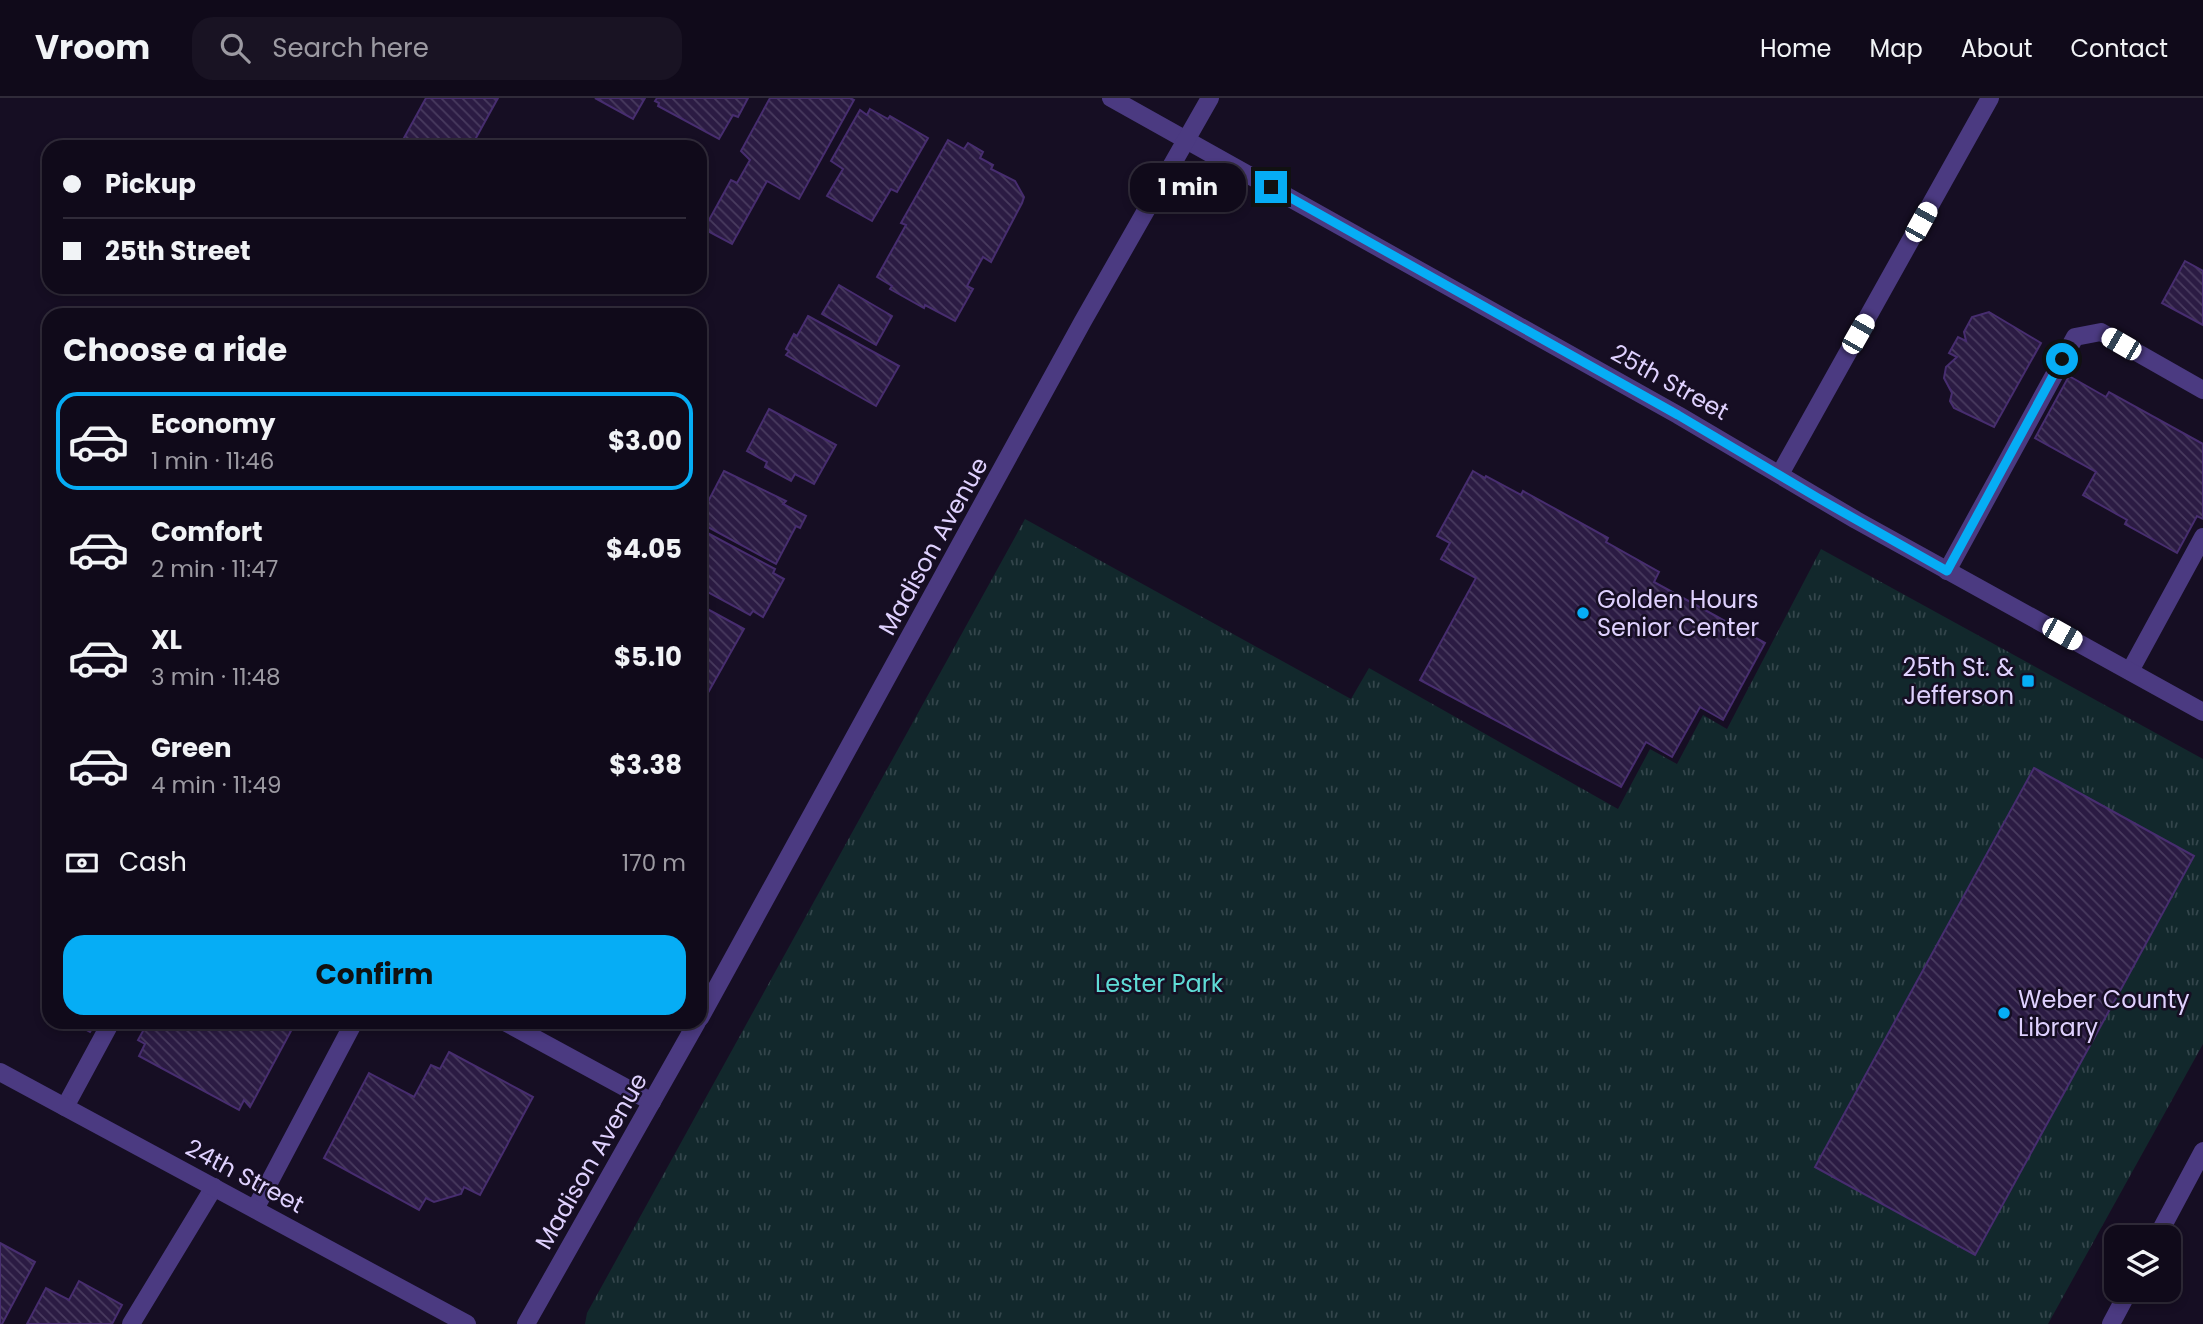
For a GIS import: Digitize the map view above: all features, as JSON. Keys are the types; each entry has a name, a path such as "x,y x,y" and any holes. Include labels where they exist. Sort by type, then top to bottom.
{"street":[{"name":"25th Street","path":"1111,98 1678,415 1947,571 2203,712"},
{"name":"Madison Avenue","path":"707,995 1210,98"},
{"path":"1780,474 1990,98"},
{"path":"1947,571 2075,337 2101,332 2203,390"},
{"path":"2130,671 2203,537"},
{"path":"65,1107 107,1029"},
{"path":"255,1209 350,1029"},
{"path":"518,1029 652,1102"},
{"name":"Madison Avenue","path":"526,1324 694,1029"},
{"name":"24th Street","path":"0,1072 467,1324"},
{"path":"2163,1225 2203,1151"},
{"path":"131,1324 214,1187"},
{"path":"2111,1324 2123,1302"}],"green space":[{"name":"Lester Park","path":"1025,519 1351,699 1369,668 1618,809 1650,749 1677,764 1703,715 1727,729 1821,549 2203,759 2203,1044 2048,1324 585,1324 587,1313"}],"building":[{"path":"426,98 498,98 475,140 403,140"},
{"path":"595,98 645,98 633,119"},
{"path":"657,98 748,98 738,117 733,115 719,139 658,106 659,103 655,101"},
{"path":"770,98 854,100 799,199 767,181 732,244 707,231 707,224 731,180 737,183 750,160 741,151"},
{"path":"870,109 888,119 890,116 928,138 897,192 891,189 872,221 827,196 843,169 831,161 860,110 867,115"},
{"path":"948,140 964,149 968,143 983,152 980,158 993,165 991,169 1015,181 1024,197 991,262 983,257 967,286 973,289 955,321 890,289 892,286 877,277 906,225 901,223"},
{"path":"2185,261 2203,271 2203,325 2162,303"},
{"path":"839,285 892,316 876,345 822,314"},
{"path":"1989,312 2041,343 1994,427 1954,408 1950,401 1952,393 1944,378 1946,367 1957,357 1949,353 1958,337 1966,341 1964,332 1972,317"},
{"path":"808,316 899,366 876,406 786,355 789,351 786,349 794,334 797,336"},
{"path":"2069,376 2106,397 2109,392 2203,444 2203,519 2197,516 2177,553 2125,524 2127,520 2083,495 2096,472 2035,438"},
{"path":"769,409 836,445 814,484 795,474 791,481 765,467 767,462 747,451"},
{"path":"724,471 786,501 783,504 806,516 800,528 796,526 776,564 707,527 707,504"},
{"name":"Golden Hours Senior Center","path":"1473,471 1521,495 1523,491 1608,538 1606,542 1659,572 1654,582 1765,643 1723,720 1700,707 1672,757 1646,742 1621,787 1420,680 1476,578 1441,559 1450,543 1437,536"},
{"path":"707,533 775,569 773,573 784,579 763,617 753,611 750,615 707,592"},
{"path":"707,609 744,629 707,695"},
{"path":"2034,768 2194,856 1975,1255 1815,1167"},
{"path":"144,1029 291,1031 250,1107 244,1100 239,1110 139,1056 145,1044 138,1040"},
{"path":"449,1052 533,1097 480,1195 464,1187 461,1194 434,1202 426,1198 419,1210 324,1158 369,1073 414,1097 431,1065 440,1069"},
{"path":"0,1243 35,1262 2,1324 0,1324"},
{"path":"79,1281 122,1305 112,1324 27,1324 46,1288 69,1300"}],"place":[{"name":"Golden Hours Senior Center","path":"1583,613"},
{"name":"25th St. & Jefferson","path":"2028,681"},
{"name":"Weber County Library","path":"2004,1013"}],"route":[{"path":"1271,187 1678,415 1947,571 2062,359"}]}
